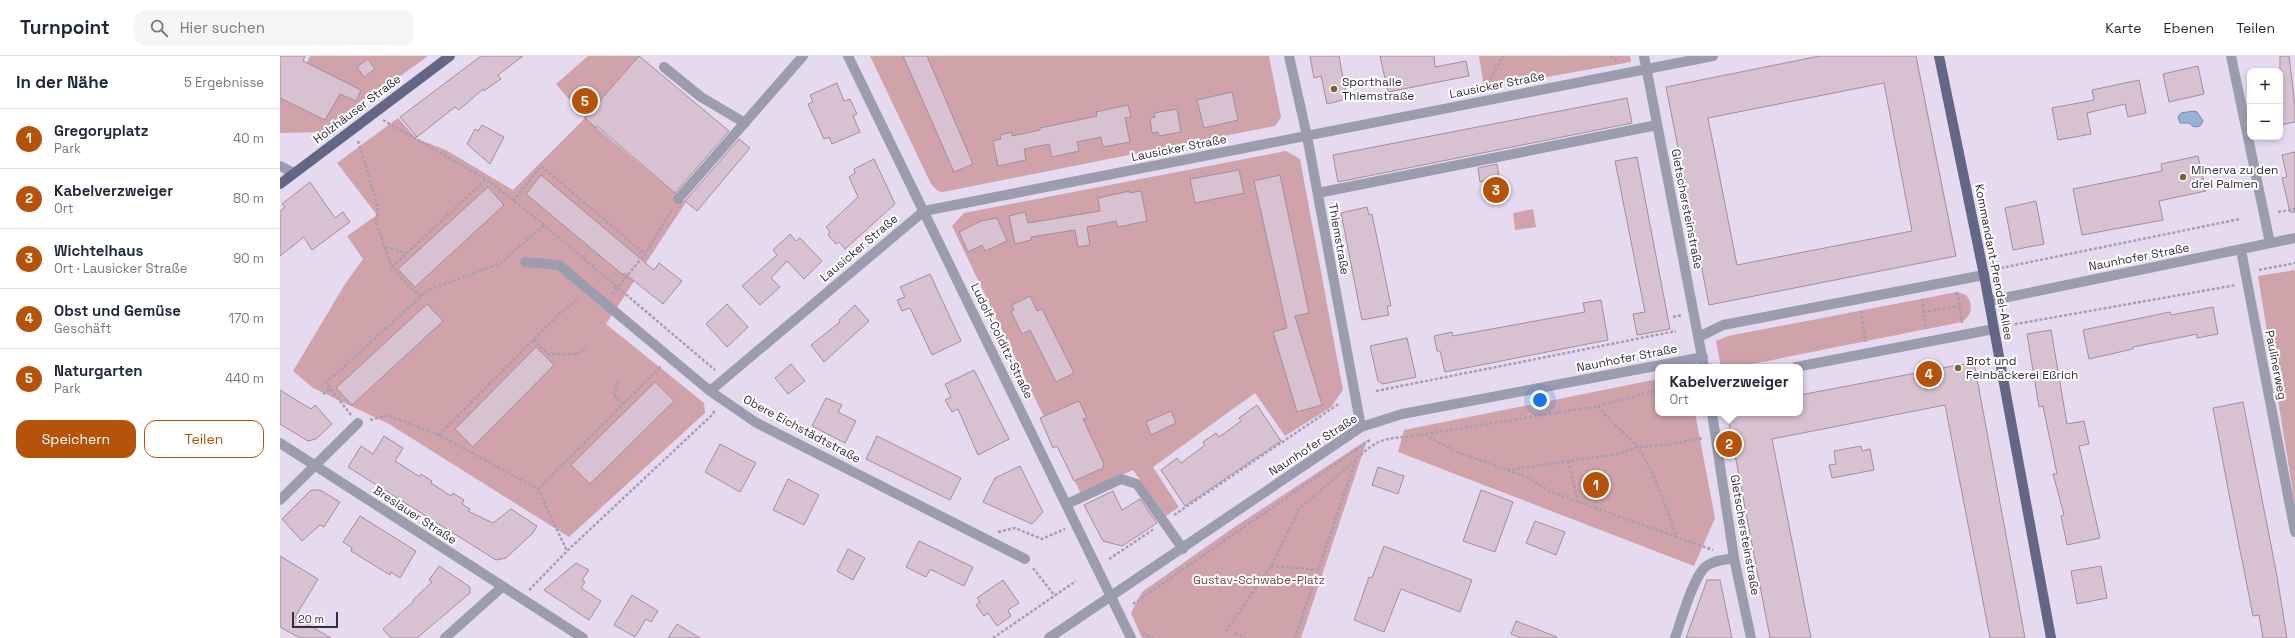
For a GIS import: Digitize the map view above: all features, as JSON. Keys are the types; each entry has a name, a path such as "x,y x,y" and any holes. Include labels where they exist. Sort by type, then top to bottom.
{"main road":[{"name":"Holzhäuser Straße","path":"280,184 450,56"},
{"name":"Kommandant-Prendel-Allee","path":"1939,56 1984,275 2051,638"}],"street":[{"path":"678,199 803,56"},
{"name":"Ludolf-Colditz-Straße","path":"848,56 1131,638"},
{"name":"Thiemstraße","path":"1289,56 1318,192 1361,427"},
{"name":"Gletschersteinstraße","path":"1644,56 1704,362"},
{"name":"Lausicker Straße","path":"710,391 924,211 1713,56"},
{"path":"2231,56 2270,244"},
{"path":"664,67 701,97 745,123"},
{"path":"1318,192 1657,125"},
{"path":"280,166 294,173"},
{"name":"Naunhofer Straße","path":"1989,301 2295,238"},
{"name":"Paulinerweg","path":"2241,250 2295,532"},
{"name":"Obere Eichstädtstraße","path":"525,262 559,265 721,400 755,422 1025,559"},
{"path":"1699,337 1723,325 1984,275"},
{"path":"1803,366 1994,329"},
{"name":"Naunhofer Straße","path":"1692,364 1704,362"},
{"name":"Naunhofer Straße","path":"1049,638 1183,549 1361,427 1402,414 1655,370"},
{"name":"Gletschersteinstraße","path":"1712,416 1734,558 1751,638"},
{"path":"280,500 358,423"},
{"name":"Breslauer Straße","path":"280,443 520,599 584,638"},
{"path":"1067,504 1121,479 1137,484 1183,549"},
{"path":"1675,638 1697,579 1705,567 1716,561 1734,558"},
{"path":"445,638 502,586"}],"path":[{"path":"1480,102 1503,56"},
{"path":"373,114 486,179 544,225 725,378"},
{"path":"355,129 378,206 376,223 392,267 413,290 422,296"},
{"path":"513,201 541,166 646,254"},
{"path":"392,267 486,179"},
{"path":"617,288 646,254 678,199"},
{"path":"2278,212 2295,209"},
{"path":"2000,267 2240,219"},
{"path":"544,225 501,263 428,290 326,383 358,423 387,415 439,435 538,489 567,551"},
{"path":"386,247 406,253"},
{"path":"2259,270 2295,263"},
{"path":"1955,280 1964,335"},
{"path":"2010,324 2236,285"},
{"path":"1920,287 1928,342"},
{"path":"439,435 561,312 590,291"},
{"path":"1859,299 1868,353"},
{"path":"1923,312 1959,306"},
{"path":"1376,391 1676,331"},
{"path":"533,340 548,354 577,354 588,347"},
{"path":"538,489 670,357"},
{"path":"619,382 613,394 622,404"},
{"path":"323,394 330,388"},
{"path":"1226,631 1270,566 1299,509 1373,444 1383,439 1424,435 1598,406 1655,391"},
{"path":"520,599 567,551 712,415 721,400"},
{"path":"1110,559 1340,403"},
{"path":"1598,406 1608,419 1637,447 1652,472 1676,536"},
{"path":"1424,435 1457,452 1527,477 1551,492 1701,545"},
{"path":"1507,470 1618,454 1637,447 1666,445 1715,436"},
{"path":"1133,604 1370,440"},
{"path":"1295,638 1356,459"},
{"path":"1568,461 1578,501"},
{"path":"980,536 1015,528 1042,539 1076,524"},
{"path":"1025,559 1055,596"},
{"path":"1270,566 1318,570"},
{"path":"993,638 1076,581"},
{"path":"1235,634 1246,638"}],"green space":[{"path":"310,56 428,56 322,132 280,133 280,98 288,102"},
{"path":"588,56 639,56 585,118 556,84"},
{"path":"870,56 1269,56 1281,117 1275,126 943,192 938,191 931,184"},
{"path":"1479,56 1630,56 1631,62 1484,88"},
{"path":"398,118 417,139 446,150 513,190 585,118 686,202 606,324 704,403 705,413 569,537 389,424 313,388 293,371 345,284 363,259 347,236 377,215 337,163"},
{"path":"1286,151 1300,159 1343,390 1331,407 1285,436 1255,393 1153,467 1179,507 1166,516 1133,470 1081,494 952,226 964,213"},
{"path":"1533,209 1536,227 1515,230 1513,213"},
{"path":"2295,270 2295,505 2258,276"},
{"path":"1957,292 1966,295 1969,298 1971,306 1970,313 1962,322 1752,364 1720,364 1716,341 1728,336"},
{"path":"1655,380 1655,416 1696,416 1715,518 1694,566 1398,452 1404,430"},
{"name":"Gustav-Schwabe-Platz","path":"1367,440 1301,638 1142,638 1131,613 1142,592 1233,528"}],"water":[{"path":"2197,112 2203,121 2200,126 2194,127 2189,123 2180,123 2178,117 2181,113"}],"building":[{"path":"280,56 305,56 303,61 361,90 356,101 340,94 325,120 280,98"},
{"path":"481,56 523,56 498,75 501,79 484,91 483,89 459,110 455,107 417,137 400,117"},
{"path":"639,56 729,131 675,193 597,126 596,128 585,118"},
{"path":"903,56 927,56 973,164 954,172"},
{"name":"Sporthalle Thiemstraße","path":"1310,56 1339,56 1347,99 1327,104 1321,76 1314,78"},
{"path":"1380,56 1434,56 1435,67 1466,61 1469,76 1388,92"},
{"path":"1820,56 1916,56 1956,256 1709,305 1666,87","holes":["1884,83 1912,231 1737,265 1708,118"]},
{"path":"2280,56 2289,56 2295,106 2295,122 2283,124 2283,68 2280,68"},
{"path":"368,59 375,69 364,77 357,67"},
{"path":"2198,66 2204,94 2169,102 2163,74"},
{"path":"2139,80 2146,113 2128,117 2125,104 2087,113 2091,134 2058,140 2052,108 2094,100 2092,90"},
{"path":"837,83 844,101 850,99 857,114 853,116 860,132 832,144 829,137 824,139 808,104 813,102 810,95"},
{"path":"1232,92 1238,120 1204,128 1197,100"},
{"path":"1627,98 1632,123 1338,182 1333,155"},
{"path":"1128,105 1131,117 1125,118 1130,142 1103,147 1101,137 1077,142 1079,151 1052,157 1049,144 1024,149 1026,160 998,166 993,141 1001,139 1000,135 1012,132 1012,136 1040,130 1040,128 1097,116 1096,112"},
{"path":"1177,109 1181,132 1159,136 1158,132 1152,133 1150,118 1155,117 1154,113"},
{"path":"482,125 504,137 490,164 467,144 475,129 478,131"},
{"path":"739,139 750,148 697,211 685,201"},
{"path":"2295,152 2295,212 2290,212 2282,178 2287,177 2282,155"},
{"path":"2198,156 2206,191 2159,201 2163,220 2082,235 2073,189 2162,171 2161,164"},
{"path":"1637,157 1670,329 1637,335 1633,314 1645,312 1615,161"},
{"path":"874,159 895,204 845,249 839,242 836,244 828,235 830,232 826,227 858,197 849,177 855,173 854,169"},
{"path":"1497,164 1499,177 1480,182 1478,168"},
{"path":"1239,170 1244,193 1195,203 1190,179"},
{"path":"541,175 654,270 659,263 682,281 663,304 624,273 623,275 526,194"},
{"path":"1280,175 1309,313 1295,316 1322,405 1297,412 1273,332 1287,328 1254,181"},
{"path":"310,182 335,218 343,212 350,222 312,250 304,237 280,256 280,211 285,207 282,204"},
{"path":"488,187 504,205 415,287 398,269"},
{"path":"1130,191 1130,193 1141,191 1147,221 1118,227 1116,221 1087,227 1090,245 1078,247 1075,230 1031,237 1031,240 1015,244 1009,216 1025,212 1028,223 1100,211 1098,198"},
{"path":"2036,201 2044,244 2013,250 2005,208"},
{"path":"1367,207 1369,215 1372,214 1391,306 1387,306 1389,315 1362,320 1341,213"},
{"path":"997,218 1007,241 985,251 982,245 968,252 959,232 981,221"},
{"path":"790,234 796,241 800,238 822,261 804,279 787,261 771,278 780,287 760,305 742,286 777,255 773,250"},
{"path":"930,274 961,341 932,355 910,308 902,311 897,300 905,297 900,287"},
{"path":"1030,296 1037,311 1042,309 1074,373 1056,382 1030,330 1022,334 1011,311 1014,310 1012,305"},
{"path":"1601,300 1608,340 1445,372 1440,351 1437,351 1434,336 1452,332 1453,336 1585,312 1583,303"},
{"path":"427,304 443,321 352,405 336,388"},
{"path":"727,304 748,327 727,347 706,324"},
{"path":"855,305 869,321 824,362 811,345 840,322 839,320"},
{"path":"2213,307 2218,334 2197,338 2197,334 2133,347 2133,349 2089,359 2083,330 2170,312 2171,315"},
{"path":"2051,330 2067,424 2084,421 2089,444 2079,446 2100,538 2067,545 2061,516 2064,515 2053,474 2057,474 2043,406 2039,407 2027,334"},
{"path":"1407,338 1416,377 1383,384 1378,381 1370,346"},
{"path":"536,347 554,365 473,447 455,429"},
{"path":"1974,362 2025,638 1990,638 1945,405 1772,439 1811,638 1770,638 1728,416 1803,416 1803,394"},
{"path":"791,364 805,381 788,394 775,378"},
{"path":"974,370 1009,439 978,455 958,409 952,412 945,400 951,397 945,384"},
{"path":"655,382 674,401 590,484 571,465"},
{"path":"280,390 311,409 315,405 332,424 316,439 308,441 280,424"},
{"path":"826,398 842,405 838,412 856,421 845,443 812,426"},
{"path":"1079,401 1087,418 1083,419 1104,464 1103,468 1074,481 1057,446 1053,448 1040,418"},
{"path":"2243,402 2277,576 2287,638 2263,638 2259,615 2253,616 2229,494 2213,408"},
{"path":"1257,405 1281,441 1185,506 1161,470 1177,458 1181,463 1205,445 1203,442 1216,433 1219,437 1241,421 1239,418"},
{"path":"1171,411 1176,423 1151,435 1146,422"},
{"path":"384,436 403,448 395,461 420,477 421,474 432,481 431,483 451,496 453,493 464,500 462,504 470,509 468,511 493,523 511,509 537,526 533,533 506,558 496,560 348,467 361,446 373,454"},
{"path":"877,436 961,478 950,500 866,459"},
{"path":"720,444 756,463 740,492 705,472"},
{"path":"1861,446 1862,451 1870,449 1874,470 1832,478 1829,465 1836,464 1834,451"},
{"path":"1020,466 1043,512 1032,524 983,502 995,478"},
{"path":"1378,467 1404,476 1398,494 1372,485"},
{"path":"788,479 819,495 804,525 773,510"},
{"path":"311,490 320,490 340,502 324,527 320,525 302,541 282,519"},
{"path":"1481,490 1513,502 1495,552 1463,541"},
{"path":"1113,491 1122,510 1140,499 1157,523 1122,546 1103,541 1084,505"},
{"path":"360,516 416,551 400,578 391,572 390,575 351,551 352,548 343,542"},
{"path":"1535,521 1565,532 1556,555 1526,543"},
{"path":"919,541 973,567 964,586 932,570 930,570 926,577 906,567"},
{"path":"1384,546 1472,580 1460,612 1401,589 1384,632 1354,620 1369,577 1372,578"},
{"path":"848,549 865,558 853,580 837,571"},
{"path":"280,556 318,579 295,617 331,638 300,638 280,627"},
{"path":"576,563 589,570 582,580 585,582 581,588 601,601 589,620 544,590"},
{"path":"439,566 470,587 470,593 417,638 391,638 383,629 414,601 413,600 432,582 429,580"},
{"path":"2101,566 2107,598 2077,604 2071,571"},
{"path":"1003,580 1019,603 1008,610 1011,616 997,626 988,613 984,616 976,605 980,602 977,598"},
{"path":"1707,580 1720,580 1732,638 1686,638"},
{"path":"632,595 658,611 651,622 646,619 635,637 614,625"},
{"path":"1516,621 1557,638 1521,638 1511,634"},
{"path":"677,624 700,638 668,638"}],"place":[{"name":"Sporthalle Thiemstraße","path":"1334,89"},
{"name":"Naturgarten","path":"585,101"},
{"name":"Minerva zu den drei Palmen","path":"2183,177"},
{"name":"Wichtelhaus","path":"1496,190"},
{"name":"Brot und Feinbäckerei Eßrich","path":"1958,368"},
{"name":"Obst und Gemüse","path":"1929,374"},
{"name":"Kabelverzweiger","path":"1729,444"},
{"name":"Gregoryplatz","path":"1596,485"}]}
